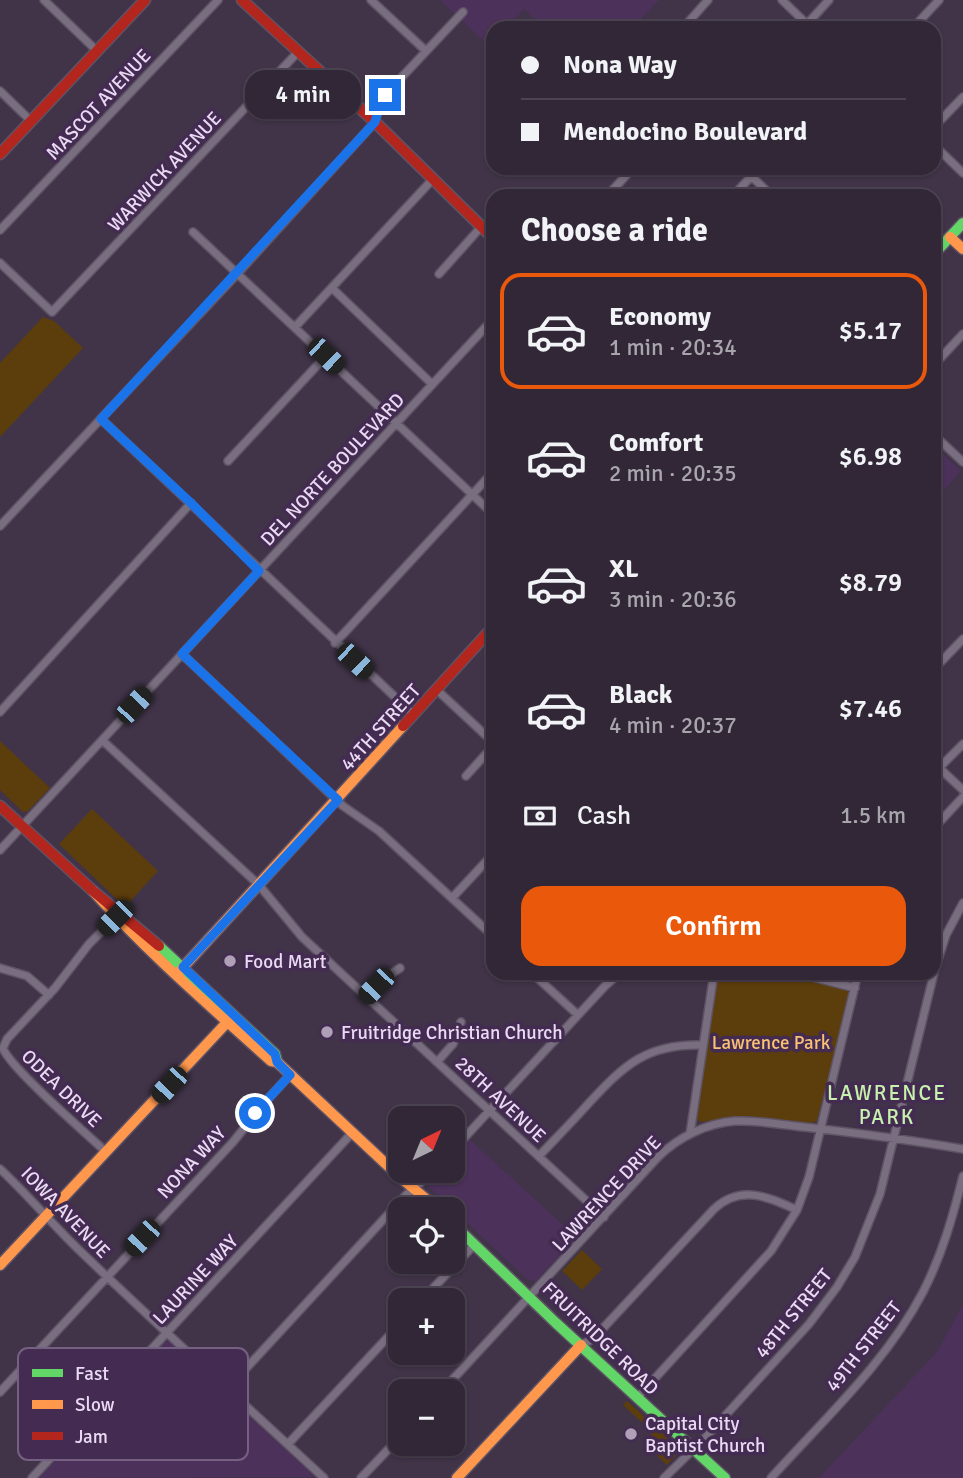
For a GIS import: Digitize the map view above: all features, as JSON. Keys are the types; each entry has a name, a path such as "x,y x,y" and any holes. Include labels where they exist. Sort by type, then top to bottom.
{"street":[{"path":"44,0 97,51"},
{"path":"0,154 145,0"},
{"name":"MASCOT AVENUE","path":"0,230 218,0"},
{"path":"242,0 375,122 486,232"},
{"path":"372,0 426,51"},
{"path":"689,21 708,0"},
{"path":"782,0 801,21"},
{"path":"811,21 829,0"},
{"path":"920,21 939,0"},
{"path":"0,527 375,122 381,100 463,12"},
{"name":"WARWICK AVENUE","path":"0,263 52,312 298,52"},
{"path":"0,91 32,121"},
{"path":"941,120 963,97"},
{"path":"941,152 963,173"},
{"path":"614,189 626,175"},
{"path":"739,189 751,176 765,189"},
{"path":"295,327 433,179"},
{"path":"941,247 963,223"},
{"path":"439,274 481,228"},
{"path":"193,232 486,508"},
{"path":"950,237 963,249"},
{"path":"332,288 432,384"},
{"name":"DEL NORTE BOULEVARD","path":"0,850 486,327"},
{"path":"941,358 963,334"},
{"path":"228,461 326,356"},
{"path":"101,419 414,715"},
{"path":"941,442 963,462"},
{"path":"335,643 486,479"},
{"path":"0,712 191,503"},
{"name":"44TH STREET","path":"180,971 486,635"},
{"path":"941,662 963,639"},
{"path":"182,654 343,806 379,831 486,930"},
{"path":"437,690 486,736"},
{"name":"28TH AVENUE","path":"102,740 259,885 302,937 604,1217"},
{"path":"941,762 963,744"},
{"path":"466,776 486,753"},
{"path":"941,769 963,790"},
{"path":"941,821 963,797"},
{"path":"0,806 93,891 122,912 180,971 275,1054 277,1062 290,1075 425,1197"},
{"path":"452,898 486,862"},
{"path":"93,891 115,918 180,971"},
{"name":"48TH STREET","path":"941,950 963,903"},
{"name":"ODEA DRIVE","path":"106,1152 4,1052 7,1039 115,918"},
{"path":"0,968 27,976 49,995"},
{"path":"366,996 400,968"},
{"path":"540,980 578,1015"},
{"path":"466,1136 613,980"},
{"path":"690,1134 713,980"},
{"path":"824,980 855,988"},
{"path":"637,1398 771,1251 797,1210 809,1177 857,980"},
{"name":"48TH STREET","path":"664,1478 809,1324 837,1287 855,1257 873,1216 895,1138 932,980"},
{"path":"0,1265 231,1018"},
{"path":"437,1062 453,1044 461,1022"},
{"path":"540,1156 628,1064 664,1048 703,1045"},
{"name":"NONA WAY","path":"40,1348 233,1142 290,1075"},
{"name":"LAWRENCE DRIVE","path":"453,1379 665,1151 690,1134 735,1121 895,1138 963,1149"},
{"name":"LAURINE WAY","path":"152,1348 352,1133"},
{"name":"IOWA AVENUE","path":"0,1169 44,1217 184,1348"},
{"name":"49TH STREET","path":"771,1478 869,1370 902,1327 935,1266 963,1176"},
{"path":"248,1367 421,1183"},
{"path":"457,1478 581,1345 593,1339 726,1199 740,1194 757,1194 797,1210"},
{"name":"FRUITRIDGE ROAD","path":"465,1235 725,1478"},
{"path":"433,1288 475,1244"},
{"path":"288,1444 388,1337"},
{"name":"NONA WAY","path":"0,1392 18,1372"},
{"name":"IOWA AVENUE","path":"248,1407 324,1478"},
{"path":"361,1478 388,1450"},
{"name":"LAURINE WAY","path":"32,1478 49,1460"}],"shaded area":[{"path":"440,0 659,0 639,21 537,21 524,9 512,21 486,21 486,43"},
{"path":"941,452 961,471 941,493"},
{"path":"468,1138 576,1237 536,1281 528,1280 465,1221 465,1197 440,1197 428,1186 428,1183 466,1183"},
{"path":"963,1305 963,1478 819,1478 937,1352"},
{"path":"164,1342 170,1342 176,1348 158,1348"},
{"path":"248,1415 315,1477 39,1478 56,1460 248,1460"}],"green space":[{"path":"43,317 54,321 83,348 0,437 0,363"},
{"path":"0,741 50,788 28,811 23,812 0,790"},
{"path":"92,809 158,871 125,907 59,844"},
{"name":"Lawrence Park","path":"716,980 809,980 848,990 849,995 817,1121 812,1123 744,1116 702,1122 697,1120"},
{"path":"582,1250 602,1269 582,1290 562,1271"},
{"path":"627,1401 654,1425 650,1430 623,1405"},
{"path":"657,1428 679,1451 667,1465 643,1442"}],"traffic: fast":[{"path":"941,247 963,223"},
{"path":"159,946 275,1054 277,1062"},
{"path":"465,1236 725,1478"}],"traffic: slow":[{"path":"950,237 963,249"},
{"path":"177,974 403,726"},
{"path":"93,891 180,979 271,1061 277,1062 424,1197"},
{"path":"0,1265 232,1017"},
{"path":"457,1478 581,1345"}],"traffic: jam":[{"path":"0,154 145,0"},
{"path":"242,0 375,122 486,231"},
{"path":"403,726 486,635"},
{"path":"0,806 93,891 159,946"}],"place":[{"name":"Food Mart","path":"230,961"},
{"name":"Fruitridge Christian Church","path":"327,1032"},
{"name":"Capital City Baptist Church","path":"631,1434"}],"district":[{"name":"LAWRENCE PARK","path":"887,1105"}],"route":[{"path":"255,1113 290,1075 258,1036 183,967 338,800 182,654 259,571 101,419 375,122 385,95"}]}
